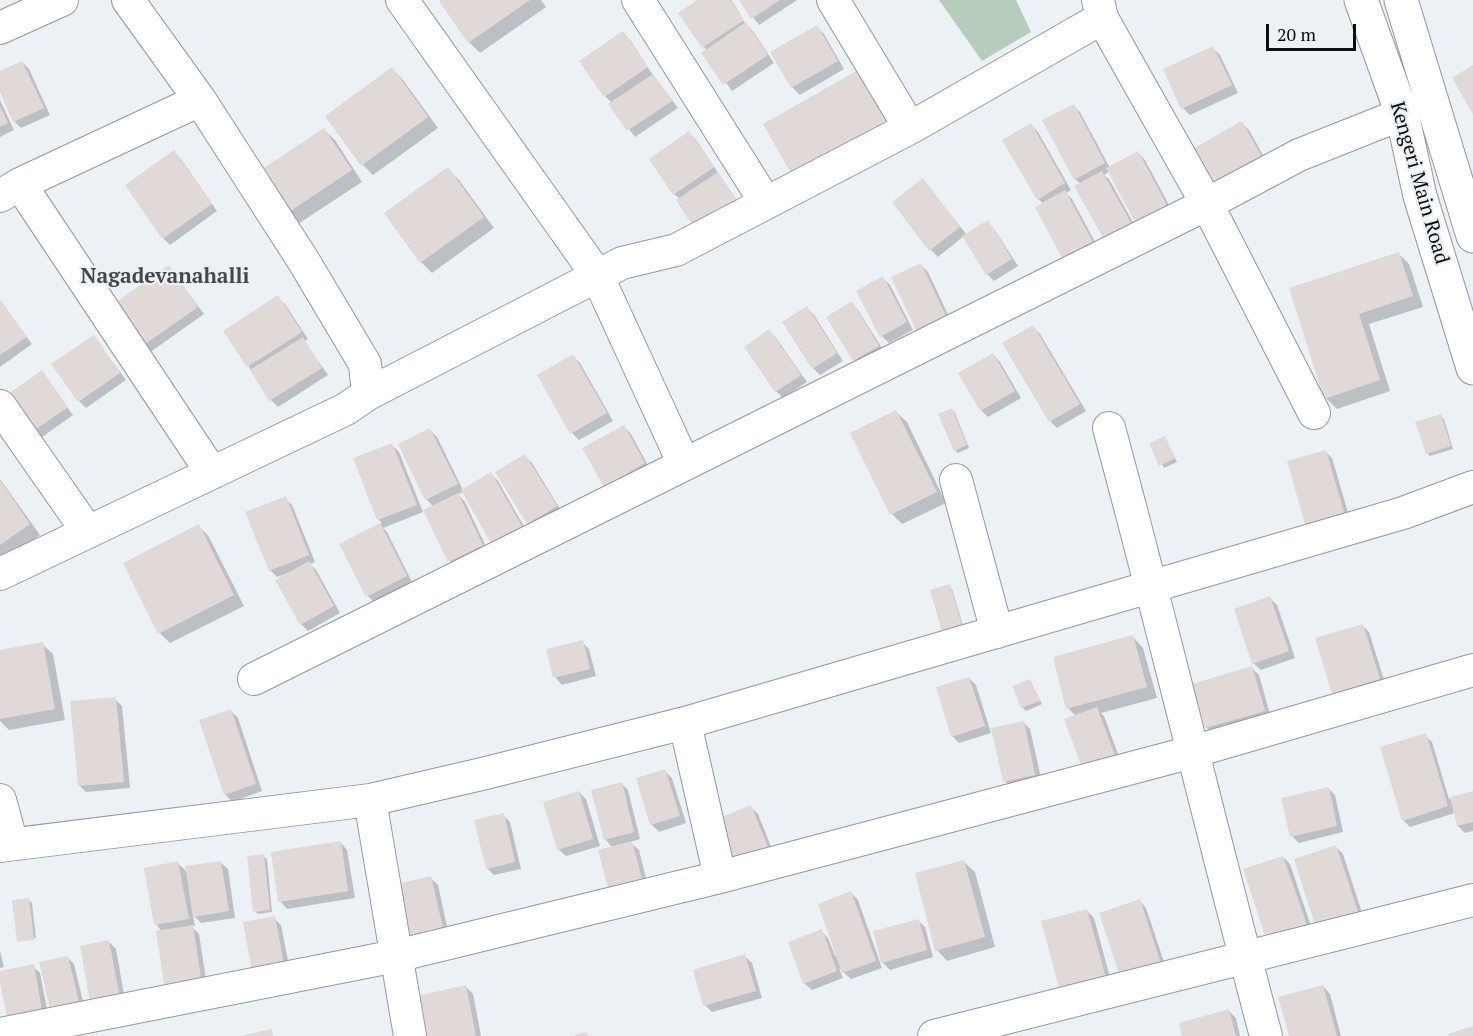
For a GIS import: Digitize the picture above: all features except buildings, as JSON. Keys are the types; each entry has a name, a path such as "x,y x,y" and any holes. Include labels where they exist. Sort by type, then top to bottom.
{"main road":[{"name":"Kengeri Main Road","path":"1361,0 1402,114 1420,196 1473,368"},
{"name":"Kengeri Main Road","path":"1401,0 1473,236"}],"street":[{"path":"0,28 62,0"},
{"path":"128,0 200,100 303,260 365,364 369,394"},
{"path":"402,0 597,276 684,464"},
{"path":"638,0 766,203"},
{"path":"832,0 910,128"},
{"path":"0,574 346,409 369,394 622,263 676,250 910,128 1100,9 1207,204 1314,413"},
{"path":"200,100 10,190 212,473"},
{"path":"254,679 1207,204 1299,155 1402,114"},
{"path":"0,406 88,532"},
{"path":"1109,428 1152,586 1192,752 1266,1036"},
{"path":"956,480 997,632"},
{"path":"0,800 6,845 370,800 685,723 1403,513 1473,488"},
{"path":"0,1034 396,956 720,877 1192,752 1473,670"},
{"path":"685,723 720,877"},
{"path":"370,800 410,1036"},
{"path":"934,1036 1473,900"}],"green space":[{"path":"939,0 1016,0 1031,32 982,61"}],"district":[{"name":"Nagadevanahalli","path":"165,277"}]}
